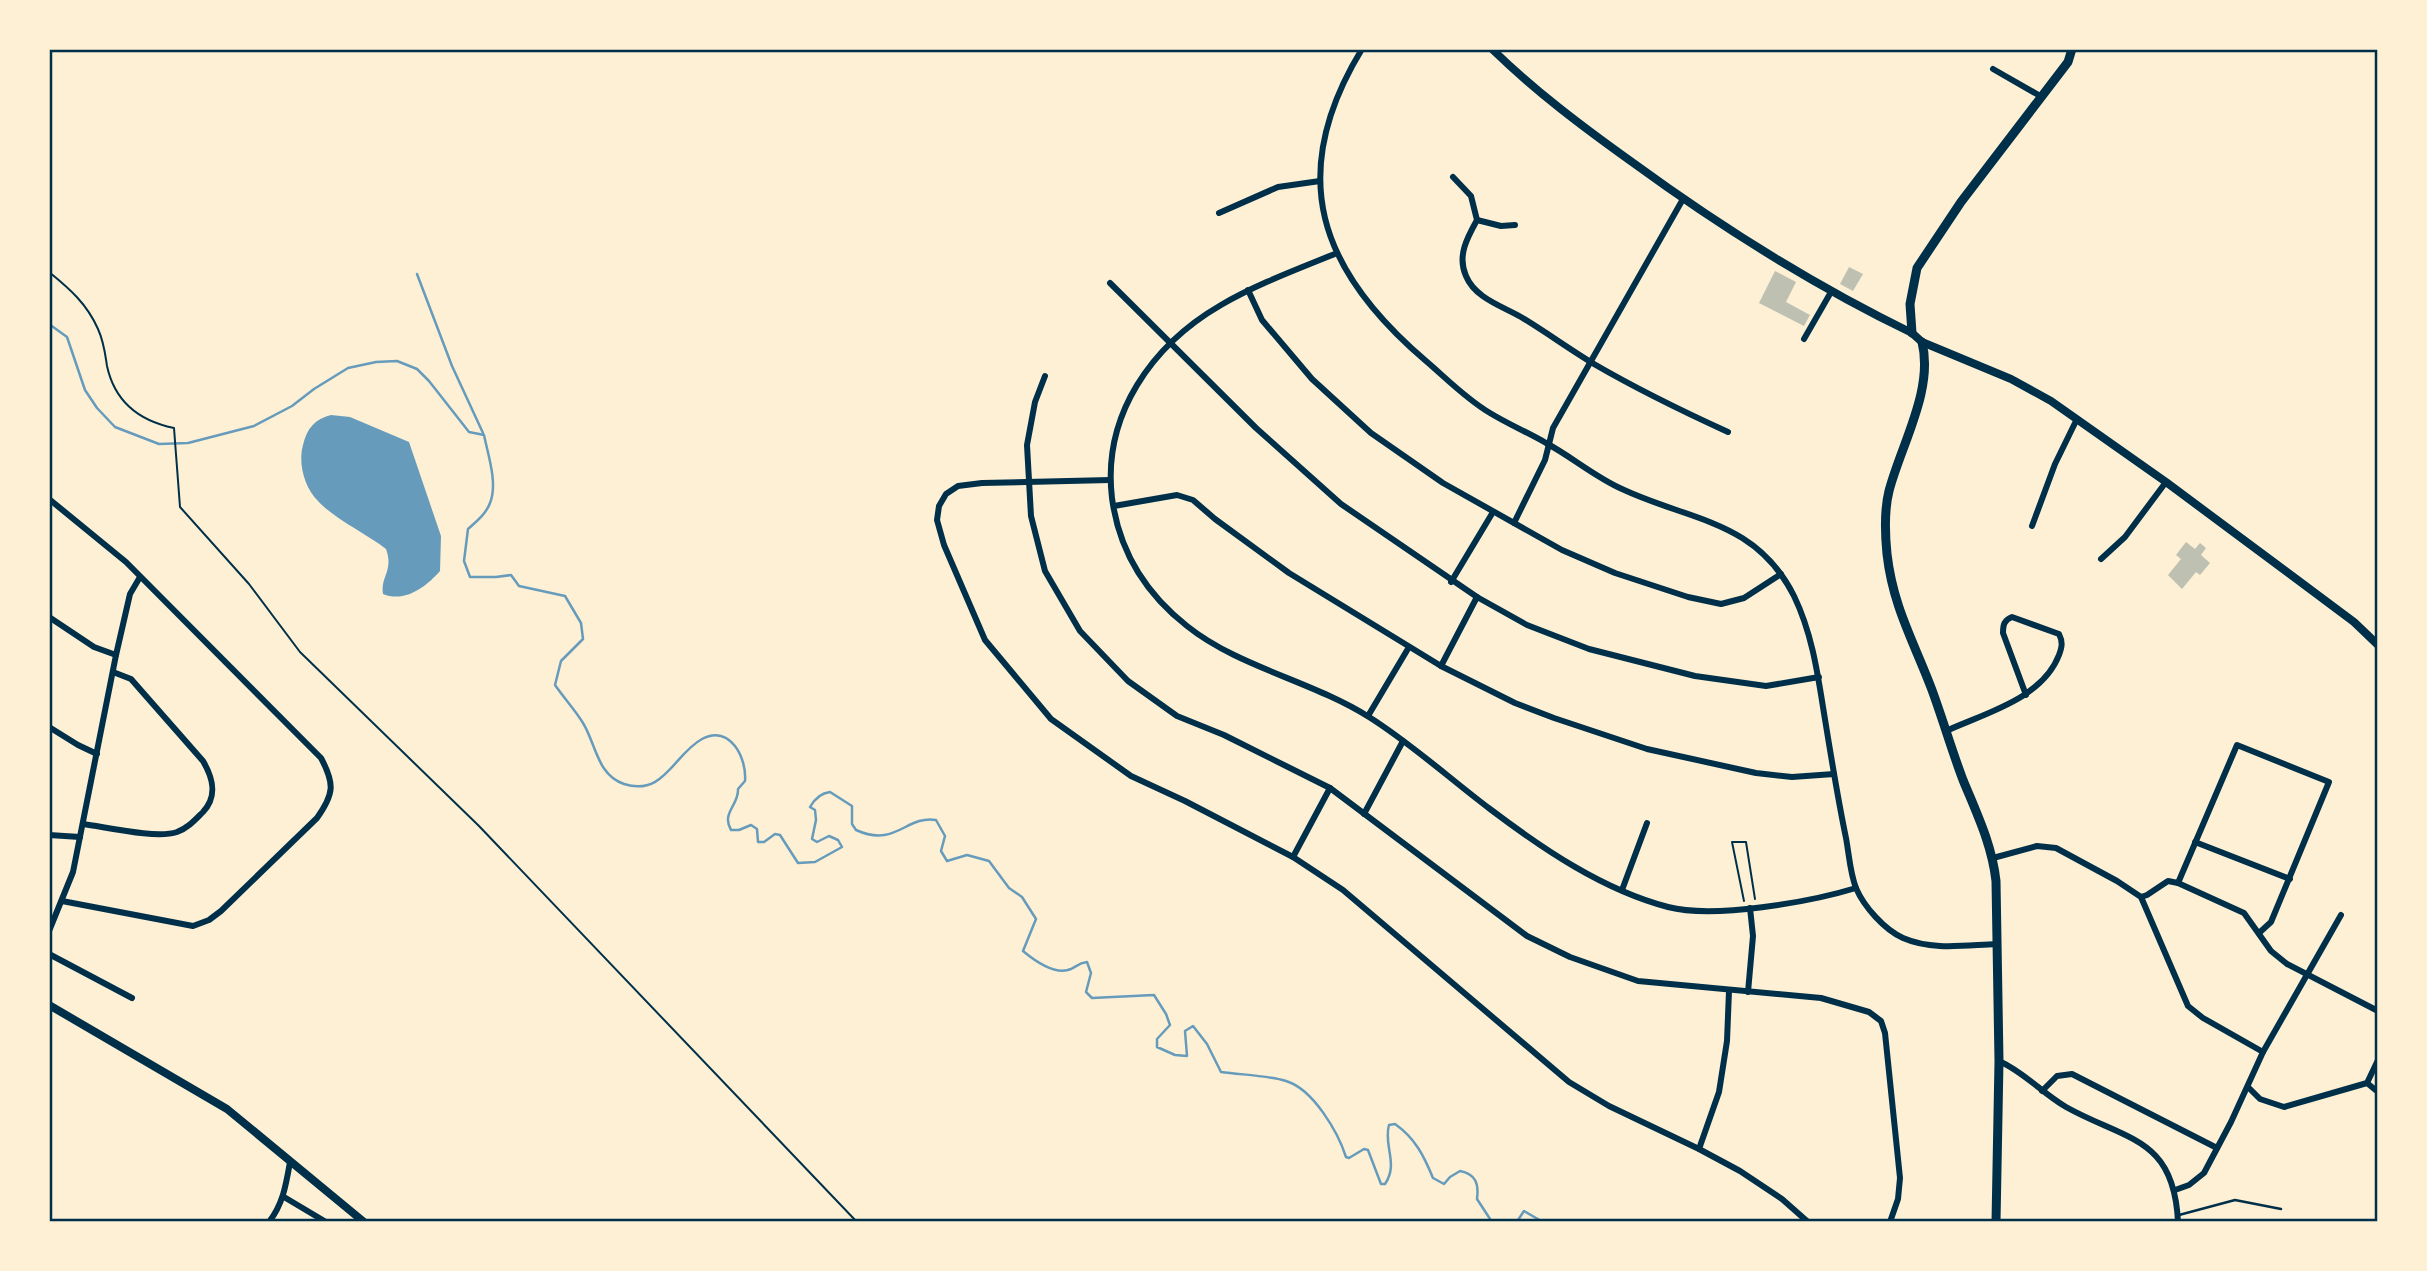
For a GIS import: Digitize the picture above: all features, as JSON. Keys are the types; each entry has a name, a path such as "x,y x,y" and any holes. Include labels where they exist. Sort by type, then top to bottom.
{"main road":[{"path":"1912,333 1910,304 1917,268 1961,202 2068,62 2072,49"},
{"path":"1922,342 1926,358 1922,383 1914,417 1889,493 1886,519 1887,553 1893,590 1904,625 1931,688 1993,858 1996,881 1999,1061 1996,1222"}],"street":[{"path":"1362,49 1345,77 1329,119 1321,157 1320,181 1324,214 1337,253 1353,285 1387,327 1487,412 1549,444 1620,489 1727,528 1759,550 1782,574 1800,608 1819,677 1856,888 1872,913 1900,937 1928,946 1997,944"},
{"path":"1492,49 1517,74 1577,122 1683,199 1831,292 1912,333 1922,342 2011,379 2051,401 2166,482 2354,622 2378,645"},
{"path":"1993,69 2042,97"},
{"path":"1454,177 1471,196 1477,220 1466,240 1462,258 1466,277 1482,296 1657,399 1728,432"},
{"path":"1219,213 1278,187 1320,181"},
{"path":"1514,523 1545,460 1553,428 1683,199"},
{"path":"1477,220 1501,226 1515,225"},
{"path":"1337,253 1248,290 1192,324 1149,365 1130,395 1118,422 1112,446 1110,480 1115,521 1140,578 1166,608 1216,646 1326,694 1368,716 1542,847 1622,890 1668,907 1697,912 1750,908 1836,894 1856,888"},
{"path":"1110,282 1256,428 1341,504 1476,597 1527,625 1589,649 1695,676 1766,686 1819,677"},
{"path":"1248,290 1262,320 1312,379 1371,433 1443,483 1562,550 1615,573 1688,597 1721,604 1744,598 1782,574"},
{"path":"1804,339 1831,292"},
{"path":"1045,376 1035,402 1027,445 1031,516 1045,571 1080,631 1128,681 1177,716 1224,735 1330,788 1527,936 1570,957 1638,981 1821,999 1869,1012 1881,1021 1885,1033 1900,1178 1898,1199 1890,1222"},
{"path":"2032,526 2054,464 2076,421"},
{"path":"1110,480 958,486 946,494 939,506 937,520 944,545 985,640 1051,719 1131,776 1293,857 1343,890 1569,1082 1609,1106 1699,1149 1751,1178 1782,1199 1808,1222"},
{"path":"2101,559 2125,537 2166,482"},
{"path":"1114,506 1177,495 1193,500 1289,573 1440,666 1515,703 1647,749 1756,773 1792,777 1834,774"},
{"path":"49,499 126,562 321,758 331,776 330,796 317,818 221,911 201,923 193,926 62,901"},
{"path":"1451,582 1493,512"},
{"path":"49,931 73,872 116,655 130,594 140,577"},
{"path":"1440,666 1476,597"},
{"path":"49,617 94,647 116,655"},
{"path":"1946,731 2026,695 2044,682 2056,662 2062,647 2059,634 2012,617 2003,625 2003,633 2026,695"},
{"path":"1368,716 1409,647"},
{"path":"83,824 162,835 177,832 189,825 209,805 213,785 203,761 131,679 113,673"},
{"path":"49,727 78,746 97,754"},
{"path":"1364,814 1403,741"},
{"path":"2178,883 2237,745 2329,782 2271,922 2259,933"},
{"path":"1293,857 1330,788"},
{"path":"1622,890 1647,823"},
{"path":"49,835 80,837"},
{"path":"2195,842 2290,879"},
{"path":"1993,858 2037,846 2056,848 2117,881 2140,897 2188,1006 2203,1018 2263,1052"},
{"path":"2140,897 2168,881 2244,913 2271,951 2287,964 2378,1011"},
{"path":"1748,992 1753,936 1750,908"},
{"path":"2175,1191 2189,1185 2204,1173 2263,1052 2341,915"},
{"path":"49,954 132,998"},
{"path":"1699,1149 1719,1092 1727,1041 1729,991"},
{"path":"49,1005 227,1109 364,1222"},
{"path":"2248,1087 2260,1099 2284,1107 2367,1083 2378,1060"},
{"path":"1999,1061 2012,1067 2066,1107 2126,1135 2147,1148 2166,1168 2175,1191 2178,1218"},
{"path":"2042,1091 2057,1076 2072,1074 2217,1148"},
{"path":"2367,1083 2378,1092"},
{"path":"269,1222 284,1197 290,1163"},
{"path":"284,1197 326,1222"}],"lane":[{"path":"2178,1218 2235,1200 2281,1209"}],"path":[{"path":"49,272 82,300 97,326 104,344 112,382 121,398 135,413 151,423 174,429 180,507 249,584 300,652 479,826 857,1222"},
{"path":"1732,842 1745,842 1750,908 1732,842"}],"water":[{"path":"331,415 350,417 409,442 441,536 440,571 414,592 399,596 383,594 388,568 386,549 332,514 309,489 302,467 305,439 316,422"}],"building":[{"path":"1849,267 1863,274 1853,291 1840,284"},
{"path":"1775,271 1796,282 1786,302 1810,315 1804,326 1759,303"},
{"path":"2186,542 2195,549 2200,543 2206,548 2201,555 2210,563 2200,575 2196,572 2182,589 2168,575 2181,559 2176,555"}],"waterway":[{"path":"417,274 452,366 483,433"},
{"path":"49,324 67,337 85,390 97,408 115,427 159,444 188,443 254,426 292,406 348,368 397,361 417,369 469,432 484,435 493,487 486,511 468,529 464,561 470,577 511,575 519,586 565,596 581,623 583,639 561,661 555,685 583,723 598,758 615,780 624,784 649,785 668,772 702,739 721,736 735,746 745,772 745,781 738,789 729,814 728,824 731,830 751,825 757,829 758,842 764,842 775,834 780,835 798,863 815,862 842,847 838,840 829,836 817,842 812,839 816,820 815,810 810,807 818,797 830,792 852,806 852,824 856,830 870,835 891,833 916,822 936,820 945,836 941,851 947,861 967,855 989,861 1009,888 1022,897 1036,919 1023,951 1033,959 1058,971 1087,962 1091,973 1086,992 1092,998 1154,995 1170,1025 1157,1039 1157,1047 1175,1055 1187,1056 1185,1031 1193,1026 1207,1044 1221,1072 1270,1077 1296,1086 1306,1093 1323,1113 1346,1157 1349,1158 1364,1149 1368,1150 1381,1184 1385,1184 1391,1169 1388,1132 1389,1125 1395,1124 1418,1148 1433,1178 1444,1184 1460,1171 1473,1177 1477,1184 1477,1199 1492,1222"},
{"path":"1513,1222 1518,1220 1524,1211 1543,1222"}]}
